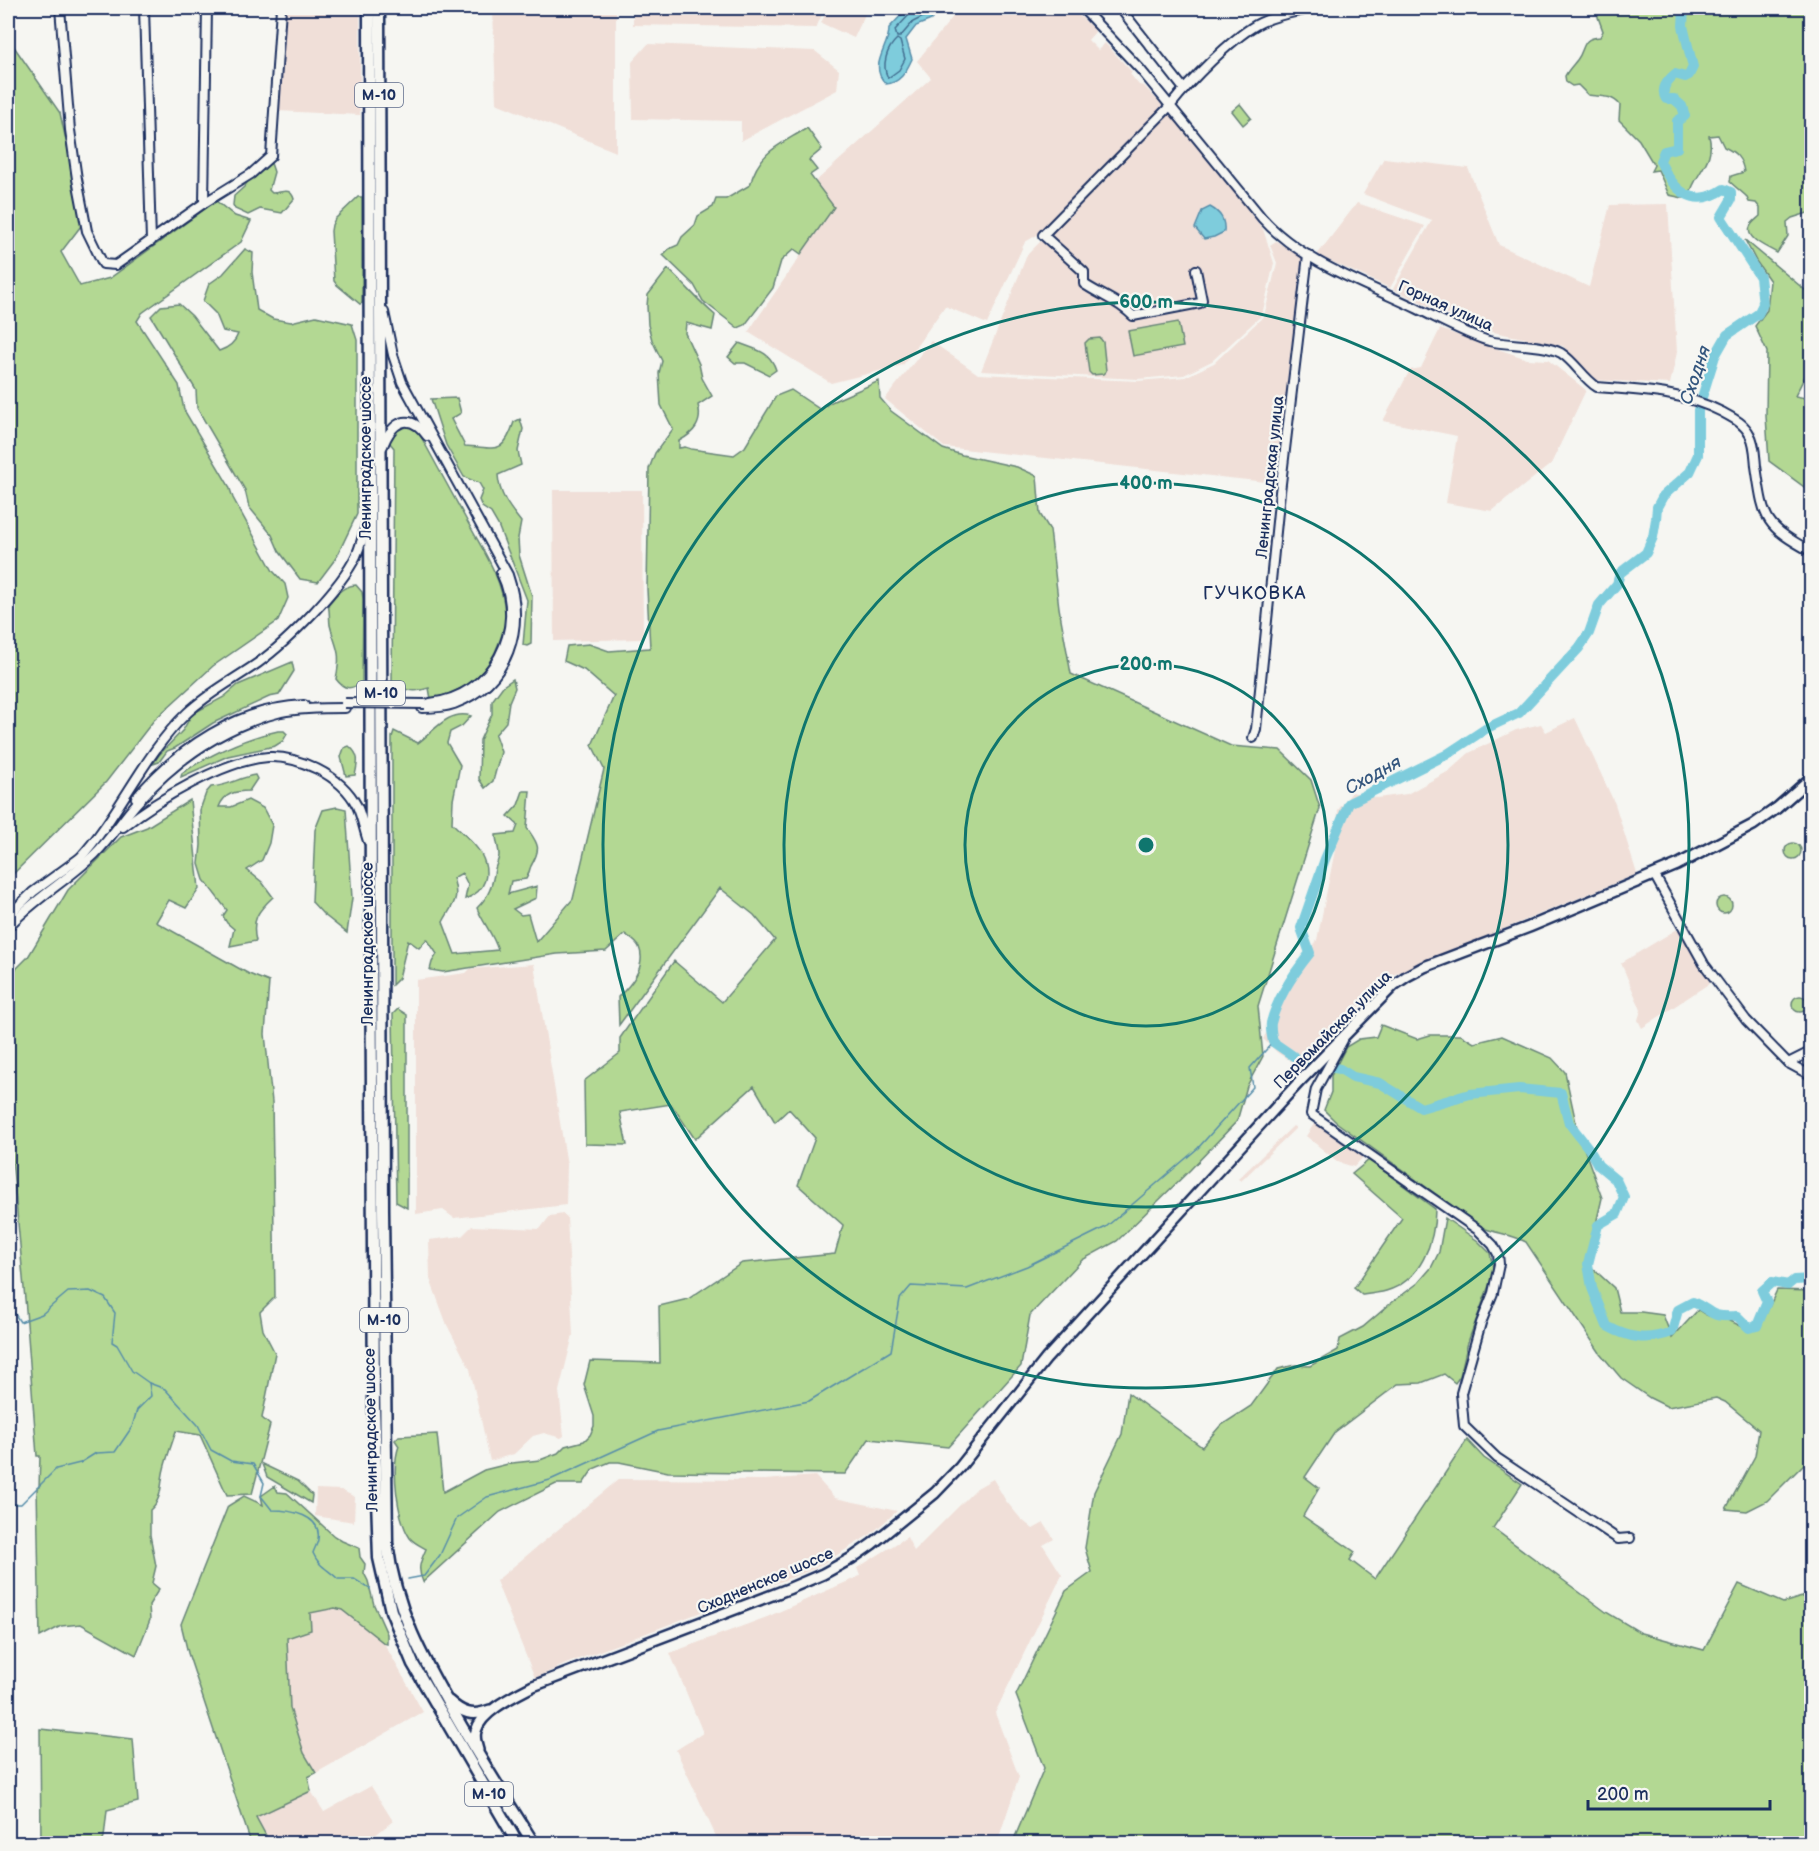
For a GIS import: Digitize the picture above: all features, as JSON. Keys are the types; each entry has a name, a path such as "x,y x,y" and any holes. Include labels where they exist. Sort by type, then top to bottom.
{"highway":[{"name":"Ленинградское шоссе","path":"369,8 374,1395 379,1558 391,1611 413,1664 518,1844"},
{"name":"Ленинградское шоссе","path":"379,8 382,1210 386,1525 390,1568 412,1637 480,1758 534,1844"}],"main road":[{"name":"Первомайская улица","path":"1046,1359 1300,1081 1331,1055 1346,1034 1394,985 1415,971 1655,876 1753,825 1777,808 1812,777"},
{"name":"Сходненское шоссе","path":"480,1758 475,1739 477,1727 483,1718 533,1686 788,1589 852,1558 934,1493 968,1458 1046,1359"},
{"name":"Сходненское шоссе","path":"446,1699 457,1708 472,1715 498,1707"}],"street":[{"path":"60,8 70,130 87,231 103,264 116,265 204,203 251,174 271,156 281,8"},
{"path":"144,8 151,241"},
{"path":"204,203 207,8"},
{"name":"Горная улица","path":"1082,8 1171,105 1273,231 1294,248 1488,340 1559,352 1597,387 1670,393 1693,399 1739,421 1750,435 1761,498 1770,523 1787,538 1812,552"},
{"path":"1120,8 1184,89"},
{"path":"1196,270 1202,300 1200,303 1133,316 1102,293 1095,292 1084,284 1084,272 1043,235 1184,89 1239,37 1257,25 1279,16 1315,8"},
{"name":"Ленинградская улица","path":"1253,738 1256,729 1280,492 1308,255"},
{"path":"8,916 33,892 95,847 137,796 168,764 209,735 250,716 275,708 443,707 453,705 476,692 494,676 508,654 513,641 517,615 508,575 402,382 385,321 381,283"},
{"path":"380,456 387,435 393,426 413,422 419,426 426,434 503,576 509,599 510,624 507,639 504,649 490,671 456,696 443,702 423,706"},
{"path":"79,859 187,712 272,653 302,624 344,576 357,555 370,508"},
{"path":"115,833 135,805 172,768 209,741 282,712 345,706"},
{"path":"8,927 39,898 88,860 115,833 147,810 215,773 251,760 268,757 297,760 326,774 339,784 357,806 371,851"},
{"path":"1655,876 1704,964 1746,1020 1788,1063 1812,1076"},
{"path":"1788,1063 1812,1051"},
{"path":"1331,1055 1316,1089 1311,1114 1478,1230 1493,1245 1498,1254 1499,1264 1493,1293 1480,1323 1461,1393 1464,1426 1497,1458 1541,1488 1618,1539 1630,1538"}],"shaded area":[{"path":"283,8 360,8 360,115 277,111"},
{"path":"493,8 616,8 616,152 496,103"},
{"path":"633,8 825,8 816,28 633,25"},
{"path":"828,8 868,8 854,38 821,23"},
{"path":"960,8 1071,8 1094,29 1095,32 1088,40 1098,50 1105,43 1132,72 1130,74 1139,85 1144,86 1163,106 1039,234 1025,242 987,324 945,306 903,365 831,383 748,332 834,207 815,182 931,78 917,61"},
{"path":"648,44 815,51 839,70 837,90 741,141 741,121 633,119 632,62"},
{"path":"1170,111 1263,229 1274,263 1262,315 1212,361 1184,375 1138,379 981,371 1027,255"},
{"path":"1384,158 1468,168 1499,245 1589,287 1610,205 1668,204 1677,352 1670,384 1595,380 1563,346 1478,329 1393,289 1432,220 1363,194"},
{"path":"1357,203 1425,226 1390,288 1317,255"},
{"path":"1276,241 1302,258 1275,483 944,447 885,399 931,341 978,374 1138,381 1185,377 1214,363 1264,316 1277,263 1270,245"},
{"path":"1440,329 1527,359 1548,360 1586,390 1551,464 1492,511 1446,503 1457,436 1383,421 1410,370 1421,368"},
{"path":"553,490 642,490 643,639 554,641"},
{"path":"1575,718 1615,804 1637,874 1385,978 1304,1069 1278,1053 1263,1039 1317,940 1336,845 1338,810 1352,792 1377,798 1407,794 1449,771 1469,753 1516,730 1541,724 1546,732"},
{"path":"1679,928 1713,981 1642,1028 1638,1020 1641,1010 1621,963"},
{"path":"534,964 567,1165 566,1205 454,1218 443,1210 416,1214 416,980 466,973 470,969"},
{"path":"1316,1121 1364,1156 1354,1167 1338,1162 1306,1136"},
{"path":"1293,1126 1296,1128 1241,1181 1238,1179"},
{"path":"563,1214 567,1217 573,1335 559,1391 564,1436 561,1438 544,1433 533,1436 514,1454 490,1461 470,1369 447,1325 430,1279 429,1240 462,1236 472,1226 540,1229 550,1216"},
{"path":"815,1476 835,1498 897,1511 871,1534 816,1568 535,1678 496,1581 619,1479 765,1480"},
{"path":"993,1479 1006,1501 1021,1519 1033,1529 1044,1523 1054,1539 1043,1545 1062,1575 995,1713 1019,1777 997,1843 719,1843 676,1750 703,1733 670,1653 767,1617 860,1576 857,1568 907,1537 914,1551 977,1488"},
{"path":"316,1489 341,1490 355,1497 354,1522 315,1516"},
{"path":"335,1608 342,1610 384,1643 423,1712 316,1773 304,1753 290,1708 287,1638 311,1630 309,1613"},
{"path":"371,1786 393,1821 374,1836 378,1843 270,1844 256,1817 311,1791 324,1812"}],"green space":[{"path":"1598,8 1811,8 1811,212 1787,222 1788,236 1777,253 1759,243 1749,231 1760,216 1760,208 1756,203 1749,202 1746,196 1730,182 1731,176 1744,172 1742,163 1737,156 1724,147 1718,135 1709,136 1710,153 1689,197 1669,195 1658,170 1651,171 1654,165 1639,140 1619,120 1620,105 1617,101 1588,95 1578,85 1572,86 1566,82 1565,76 1580,56 1586,42 1589,39 1600,37 1603,31 1598,17"},
{"path":"8,38 60,113 84,222 61,252 80,286 110,278 216,201 235,216 251,221 241,242 142,313 137,321 179,385 184,410 229,486 233,498 273,571 285,584 288,598 278,621 213,666 154,720 106,782 8,879"},
{"path":"1240,104 1251,118 1243,125 1232,111"},
{"path":"807,128 822,149 809,160 817,170 810,175 834,207 801,254 794,249 781,261 773,288 745,325 738,328 703,301 694,285 663,255 678,245 682,237 695,225 698,216 713,207 716,199 726,199 750,185 759,164 772,150"},
{"path":"271,163 274,172 269,190 272,193 288,191 294,199 282,213 260,209 248,215 235,209 234,196 252,176"},
{"path":"358,197 362,197 362,303 360,304 334,281 331,231 335,219"},
{"path":"1745,240 1811,295 1811,364 1795,396 1811,399 1811,492 1769,461 1766,416 1767,352 1755,326 1767,310 1770,281"},
{"path":"245,249 253,253 252,272 257,310 273,319 291,322 316,316 352,324 357,340 357,514 336,558 318,582 300,579 279,551 272,535 249,507 245,490 197,408 196,390 151,316 161,306 179,304 192,316 219,351 228,347 238,334 223,331 216,314 203,301 209,284 223,274"},
{"path":"668,269 715,315 712,330 686,323 685,333 699,364 702,378 712,396 698,405 699,417 696,427 679,441 679,448 734,455 745,447 776,396 791,390 821,410 829,403 879,381 880,398 891,411 943,449 1017,467 1037,476 1040,514 1050,530 1059,608 1071,674 1231,746 1280,750 1311,780 1320,808 1258,1006 1263,1056 1247,1086 1237,1121 1117,1241 1082,1260 1030,1315 1021,1366 948,1447 869,1439 845,1474 668,1472 610,1462 593,1469 583,1484 556,1484 500,1512 423,1582 420,1566 426,1549 410,1538 405,1529 399,1506 396,1467 399,1446 395,1440 399,1436 437,1434 443,1492 484,1470 512,1463 540,1460 558,1453 565,1446 584,1441 594,1426 594,1416 584,1385 590,1361 660,1363 659,1306 688,1299 742,1263 835,1254 843,1225 798,1185 815,1138 789,1109 775,1122 754,1086 695,1139 671,1104 620,1112 627,1145 585,1144 584,1081 620,1053 620,1038 674,961 722,1002 775,940 754,915 720,888 619,1025 618,997 636,975 641,961 638,945 625,934 606,951 557,954 443,972 430,970 437,954 427,939 419,948 408,940 399,978 392,985 392,737 394,731 418,743 449,718 471,716 462,726 450,732 447,743 460,765 453,800 452,823 481,854 486,875 478,892 465,899 468,885 462,873 453,878 456,897 443,922 455,954 498,950 477,908 490,890 499,858 496,835 515,833 518,825 508,816 518,805 523,791 530,791 527,828 536,842 537,854 526,879 511,881 508,894 537,886 536,898 513,909 521,915 528,914 536,942 573,899 604,769 592,745 614,696 584,670 564,661 567,646 589,644 609,651 650,648 647,589 649,469 655,453 673,429 661,405 659,373 662,361 652,340 647,306 648,295"},
{"path":"1178,322 1183,347 1133,356 1128,331"},
{"path":"1100,338 1103,342 1106,371 1103,374 1092,375 1089,372 1085,343 1089,339"},
{"path":"739,343 766,355 776,370 769,375 745,363 735,363 728,357"},
{"path":"457,398 461,413 451,419 465,446 496,448 506,441 514,422 520,419 523,429 518,451 521,465 498,475 503,494 521,522 518,538 519,555 532,596 531,644 527,646 523,645 527,600 498,525 491,513 482,507 479,500 483,490 479,483 464,477 446,445 431,399"},
{"path":"403,425 419,433 486,554 500,588 505,613 500,640 482,672 465,686 431,699 429,688 410,690 392,682 394,448 389,442 391,434"},
{"path":"356,585 362,592 363,599 362,682 348,688 336,679 338,650 330,625 328,605 343,589"},
{"path":"292,662 294,671 279,695 269,697 213,723 167,751 159,762 153,764 183,730 192,714 224,697 238,685"},
{"path":"513,679 515,688 509,702 506,722 495,735 501,752 493,781 485,788 479,779 480,740 492,714 492,701 503,686"},
{"path":"278,731 284,731 287,734 283,741 275,746 228,756 181,777 182,773 216,753"},
{"path":"349,746 357,756 357,762 355,775 346,776 341,757 344,748"},
{"path":"255,775 257,779 249,791 231,794 221,802 219,807 231,807 248,800 263,808 272,825 269,843 262,860 247,870 262,882 273,897 263,907 255,921 256,941 230,946 234,929 223,916 227,910 204,880 199,864 200,810 206,793 211,787"},
{"path":"190,800 199,889 186,908 169,900 156,922 249,974 269,982 265,1034 272,1102 275,1297 260,1312 263,1330 275,1353 262,1418 270,1425 252,1494 227,1495 200,1435 176,1431 165,1464 159,1496 150,1510 150,1535 156,1566 152,1583 159,1589 149,1605 150,1620 136,1655 81,1624 61,1626 40,1637 37,1488 39,1487 40,1456 37,1456 8,1115 8,977 28,957 68,890 121,837 147,827"},
{"path":"337,807 346,809 352,898 347,933 312,902 315,830 323,810"},
{"path":"1790,843 1796,843 1801,851 1799,857 1790,859 1785,854 1785,848"},
{"path":"1721,897 1727,897 1732,905 1730,911 1721,913 1716,908 1716,902"},
{"path":"1797,996 1803,996 1808,1004 1806,1010 1797,1012 1792,1007 1792,1001"},
{"path":"398,1009 407,1015 407,1208 396,1202 393,1014"},
{"path":"1381,1025 1417,1039 1430,1035 1461,1035 1474,1043 1502,1036 1552,1058 1565,1072 1578,1132 1602,1198 1587,1263 1614,1288 1620,1312 1663,1315 1672,1338 1698,1310 1710,1317 1727,1320 1745,1328 1760,1327 1777,1290 1811,1291 1811,1468 1805,1463 1767,1501 1747,1511 1726,1509 1755,1456 1759,1430 1725,1402 1716,1398 1668,1407 1621,1378 1600,1353 1526,1242 1483,1228 1336,1122 1324,1110 1331,1092 1331,1076 1346,1047 1359,1039 1376,1037"},
{"path":"1369,1160 1435,1209 1429,1247 1417,1269 1398,1286 1383,1292 1362,1295 1354,1288 1402,1218 1352,1174"},
{"path":"1445,1218 1478,1241 1490,1253 1494,1272 1468,1342 1460,1376 1455,1383 1444,1374 1421,1383 1398,1384 1335,1432 1305,1477 1319,1488 1303,1516 1355,1552 1350,1560 1375,1579 1467,1440 1484,1458 1522,1484 1493,1528 1606,1612 1641,1633 1704,1650 1739,1584 1783,1603 1805,1596 1811,1584 1811,1843 1012,1844 1044,1768 1016,1695 1066,1591 1092,1572 1085,1548 1094,1492 1122,1434 1128,1393 1202,1447 1220,1426 1251,1406 1278,1369 1295,1365 1310,1366 1338,1350 1340,1339 1363,1327 1418,1283 1431,1268 1439,1252"},
{"path":"262,1464 298,1481 312,1495 311,1503 267,1477"},
{"path":"275,1486 278,1492 287,1493 334,1536 359,1548 374,1605 387,1634 387,1644 342,1610 335,1608 310,1613 311,1630 287,1638 290,1708 304,1753 316,1773 308,1777 311,1791 256,1817 270,1843 251,1843 188,1653 181,1624 228,1506 244,1496 263,1505 261,1496"},
{"path":"40,1729 133,1739 138,1802 107,1810 104,1837 101,1843 41,1843"}],"water":[{"path":"908,8 942,8 931,20 916,26 906,39 912,59 902,76 895,82 886,84 881,77 879,63 889,28"},
{"path":"1210,207 1222,217 1224,232 1204,239 1195,228 1202,211"}],"waterway":[{"name":"Сходня","path":"1684,8 1683,26 1693,67 1689,75 1685,77 1675,74 1664,89 1666,99 1674,99 1682,106 1685,116 1677,121 1677,148 1664,151 1660,161 1671,181 1685,194 1703,198 1724,189 1731,192 1731,200 1721,217 1760,277 1763,304 1758,314 1727,335 1715,356 1698,410 1698,455 1690,472 1663,496 1657,507 1653,537 1646,553 1620,573 1617,584 1599,605 1589,633 1579,648 1519,713 1487,728 1446,755 1349,803 1325,859 1301,928 1310,953 1282,995 1271,1023 1271,1030 1273,1042 1302,1062 1340,1069 1353,1077 1380,1083 1421,1108 1470,1094 1519,1089 1561,1093 1569,1123 1598,1165 1616,1180 1624,1197 1617,1214 1598,1225 1588,1264 1592,1288 1607,1326 1615,1330 1639,1337 1655,1337 1672,1332 1678,1310 1693,1302 1713,1314 1737,1316 1749,1328 1757,1326 1767,1302 1762,1291 1772,1282 1788,1285 1794,1280 1812,1279"},
{"path":"408,1579 424,1576 440,1555 457,1518 487,1497 550,1480 658,1431 809,1401 891,1351 900,1299 911,1286 967,1289 1027,1266 1106,1227 1198,1148 1253,1087 1250,1068 1273,1042"},
{"path":"8,1312 13,1311 20,1322 42,1314 68,1292 90,1291 105,1298 115,1313 112,1342 117,1345 132,1371 149,1383 165,1389 198,1425 211,1450 231,1461 253,1464 264,1483 261,1496 272,1510 296,1513 310,1519 315,1524 318,1539 313,1553 321,1565 338,1579 354,1579 370,1589"},
{"path":"12,1504 21,1504 56,1469 80,1463 96,1453 115,1452 132,1427 137,1410 151,1396 149,1383"}],"district":[{"name":"ГУЧКОВКА","path":"1255,593"}]}
